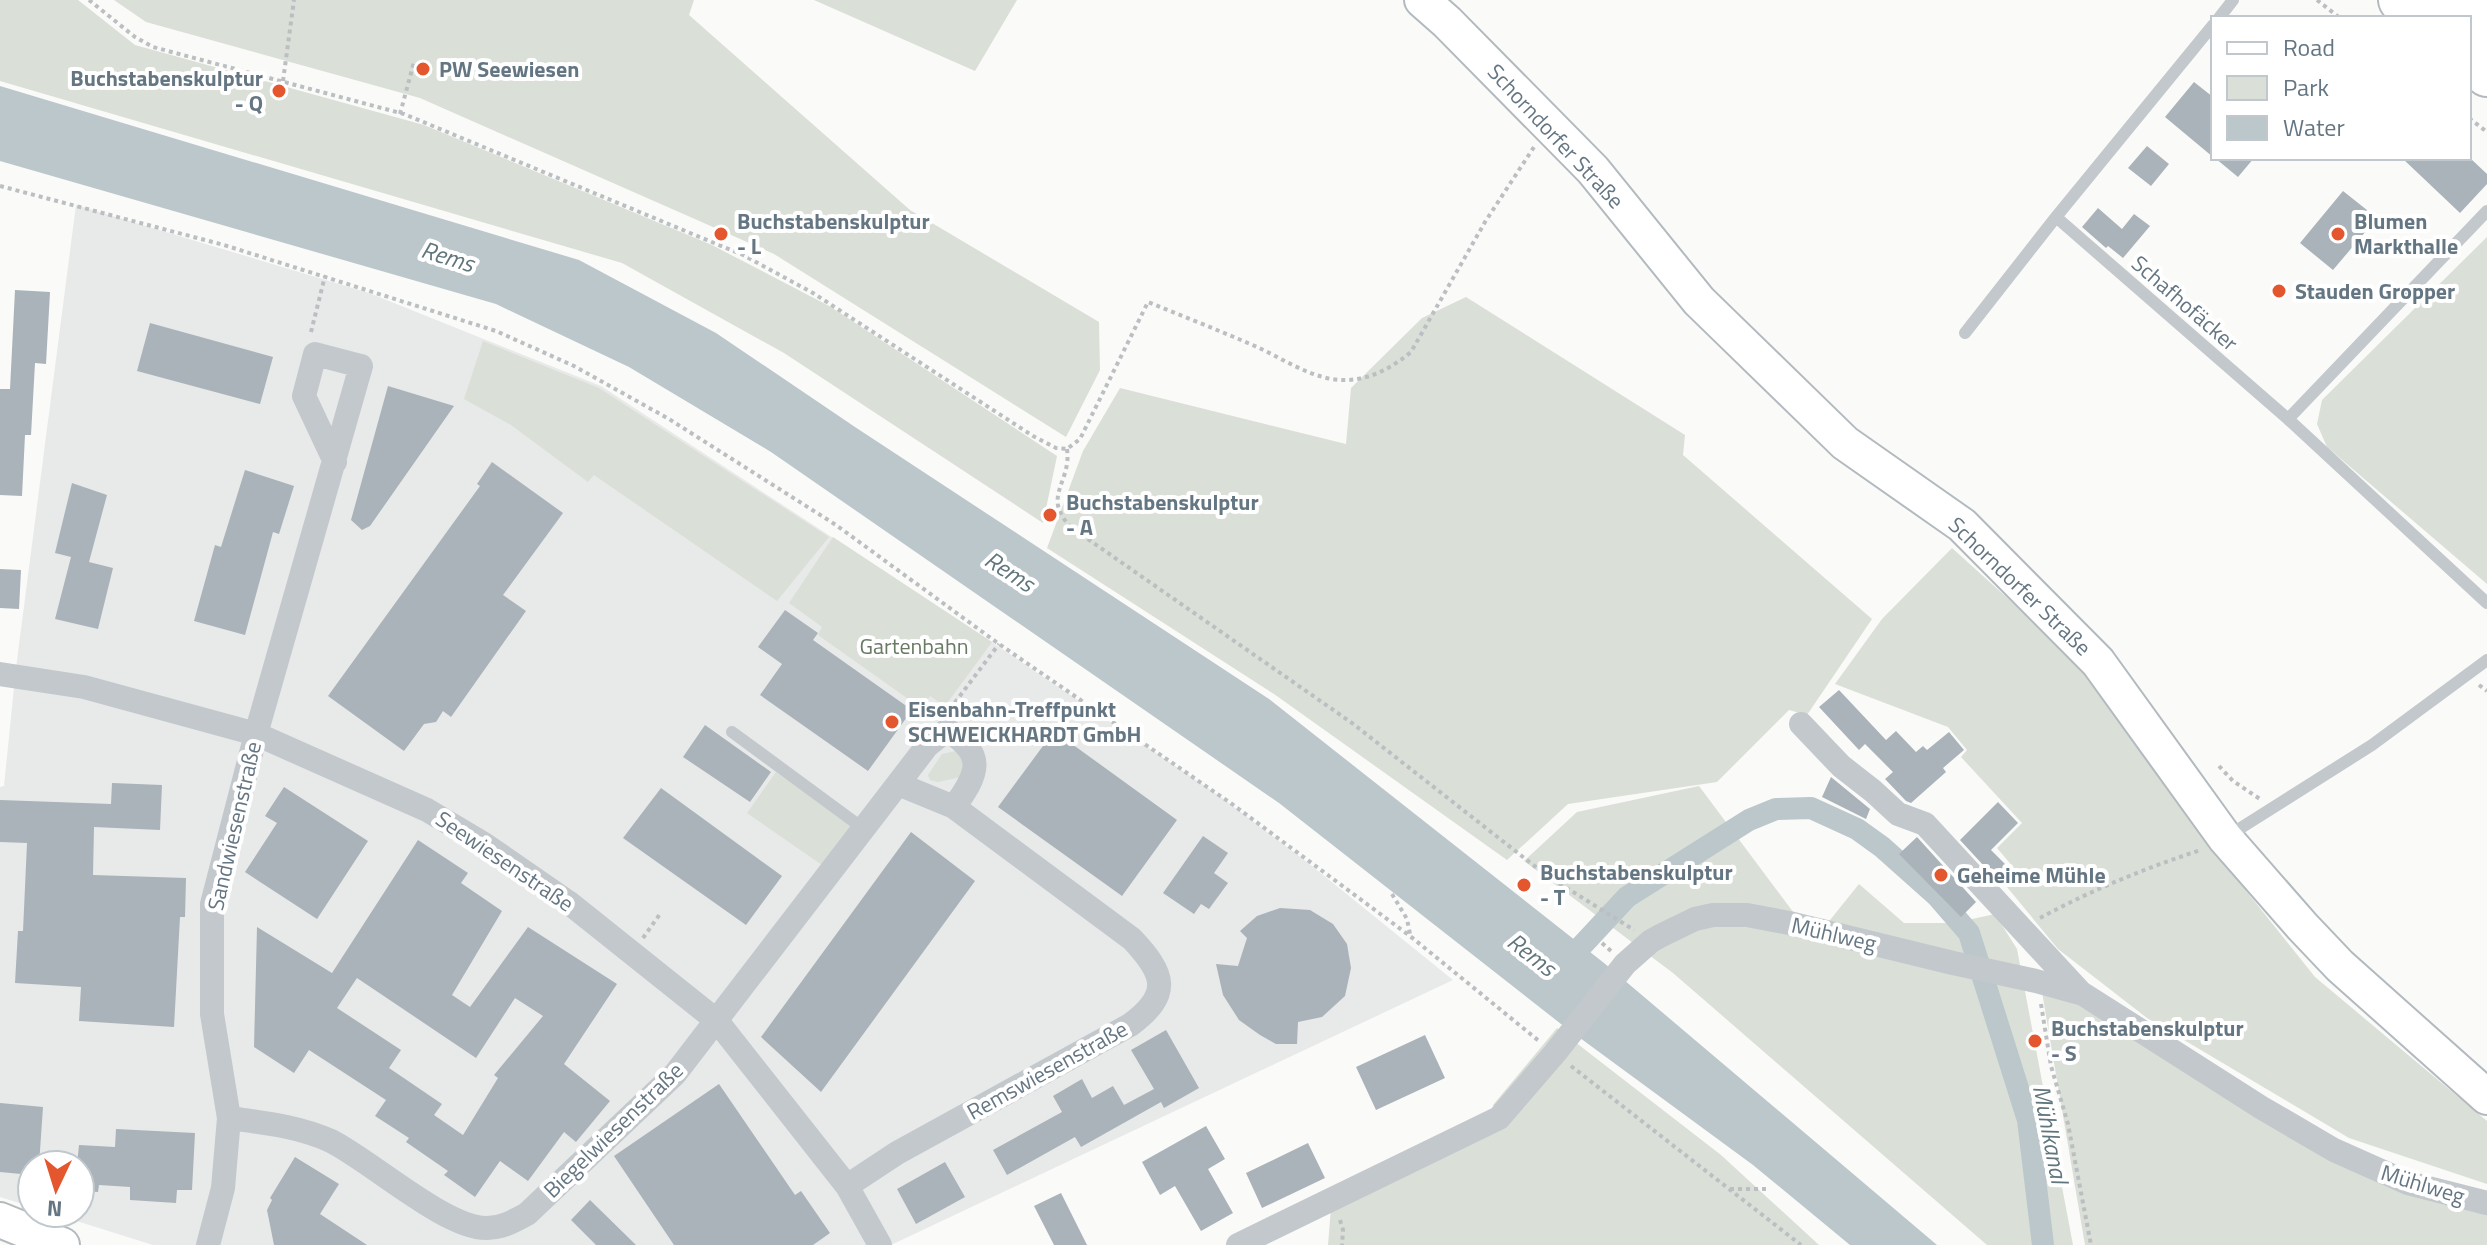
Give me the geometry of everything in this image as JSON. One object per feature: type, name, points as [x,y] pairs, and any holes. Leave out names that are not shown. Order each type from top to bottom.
[{"type":"highway","points":[[2401,0],[2420,16]]},
{"type":"highway","points":[[2457,0],[2487,26]]},
{"type":"highway","points":[[2471,60],[2487,74]]},
{"type":"main road","name":"Schorndorfer Straße","points":[[1422,0],[1593,170],[1699,301],[1721,323],[1845,443],[1962,525],[2098,662],[2225,838],[2302,926],[2340,966],[2487,1097]]},
{"type":"main road","points":[[0,1220],[62,1245]]},
{"type":"street","points":[[315,354],[304,396],[335,462]]},
{"type":"street","name":"Sandwiesenstraße","points":[[208,1245],[223,1188],[229,1118],[212,1014],[212,904],[256,734],[361,366],[315,354]]},
{"type":"street","name":"Seewiesenstraße","points":[[0,674],[84,687],[256,734],[427,810],[484,844],[568,902],[717,1021],[847,1186],[880,1245]]},
{"type":"street","points":[[1801,724],[1841,766],[1898,814],[1925,824],[2083,994]]},
{"type":"street","points":[[898,784],[954,807],[971,783],[975,765],[963,740],[947,730]]},
{"type":"street","name":"Biegelwiesenstraße","points":[[229,1118],[304,1130],[334,1143],[459,1223],[485,1229],[507,1225],[527,1214],[675,1074],[927,746],[947,730]]},
{"type":"street","name":"Remswiesenstraße","points":[[847,1186],[897,1153],[1130,1025],[1146,1013],[1159,996],[1158,977],[1151,959],[1132,939],[954,807]]},
{"type":"street","name":"Mühlweg","points":[[1238,1245],[1499,1118],[1562,1045],[1625,964],[1651,941],[1687,922],[1713,915],[1747,915],[1789,923],[2083,994],[2334,1150],[2408,1183],[2487,1203]]},
{"type":"lane","points":[[2221,16],[2233,0]]},
{"type":"lane","points":[[1965,333],[2211,27]]},
{"type":"lane","points":[[2288,419],[2487,211]]},
{"type":"lane","name":"Schafhofäcker","points":[[2056,217],[2288,419],[2487,603]]},
{"type":"lane","points":[[2225,838],[2372,745],[2487,660]]},
{"type":"lane","points":[[732,732],[864,829]]},
{"type":"path","points":[[89,0],[135,37],[153,47],[400,114],[455,134],[772,269],[1033,436],[1056,448],[1067,449],[1080,439],[1091,420],[1148,302],[1333,379],[1374,376],[1393,367],[1411,352],[1485,222],[1548,124]]},
{"type":"path","points":[[283,81],[294,0]]},
{"type":"path","points":[[2317,0],[2337,16]]},
{"type":"path","points":[[400,114],[414,62]]},
{"type":"path","points":[[2471,120],[2487,132]]},
{"type":"path","points":[[0,186],[224,245],[496,331],[588,374],[669,419],[836,525],[999,644],[1232,804],[1562,1045],[1730,1189],[1801,1245]]},
{"type":"path","points":[[315,354],[310,338],[325,276]]},
{"type":"path","points":[[1067,449],[1069,460],[1057,508],[1072,528],[1352,723],[1546,875],[1641,935]]},
{"type":"path","points":[[947,730],[950,707],[999,644]]},
{"type":"path","points":[[2219,766],[2233,781],[2271,808]]},
{"type":"path","points":[[2023,931],[2037,919],[2079,897],[2165,861],[2210,847],[2225,838]]},
{"type":"path","points":[[1392,894],[1407,919],[1410,936]]},
{"type":"path","points":[[633,954],[660,914]]},
{"type":"path","points":[[2036,981],[2051,1066],[2068,1124],[2091,1245]]},
{"type":"path","points":[[1730,1189],[1767,1189]]},
{"type":"shaded area","points":[[76,205],[369,293],[601,386],[992,642],[1218,795],[1307,862],[1453,980],[891,1245],[153,1245],[96,1227],[96,1149],[16,1149],[16,1202],[0,1197],[0,787],[4,786],[16,668]]},
{"type":"green space","points":[[0,0],[78,0],[135,45],[424,125],[712,245],[831,307],[1057,456],[1043,523],[784,353],[622,263],[0,81]]},
{"type":"green space","points":[[114,0],[694,0],[689,15],[910,210],[1099,322],[1100,370],[1066,437],[774,254],[420,98],[146,22]]},
{"type":"green space","points":[[814,0],[1017,0],[975,71]]},
{"type":"green space","points":[[2487,237],[2487,584],[2327,447],[2317,424],[2322,400]]},
{"type":"green space","points":[[1466,297],[1685,435],[1683,455],[1872,619],[1807,715],[1789,710],[1717,782],[1568,804],[1507,860],[1274,694],[1047,548],[1083,451],[1120,388],[1346,444],[1351,388],[1422,318]]},
{"type":"green space","points":[[483,341],[599,388],[829,537],[777,601],[594,475],[588,482],[511,425],[464,399]]},
{"type":"green space","name":"Gartenbahn","points":[[833,537],[992,642],[945,706],[930,696],[921,708],[818,635],[822,627],[789,603]]},
{"type":"green space","points":[[1952,548],[2075,659],[2227,867],[2315,977],[2487,1121],[2487,1184],[2349,1138],[2147,1018],[2058,949],[2002,881],[2014,868],[1997,848],[2022,823],[1961,757],[1967,750],[1948,727],[1835,684],[1882,619]]},
{"type":"green space","points":[[956,751],[964,756],[961,777],[938,782],[930,780],[928,775],[942,754]]},
{"type":"green space","points":[[776,772],[855,828],[825,867],[747,813]]},
{"type":"green space","points":[[1699,786],[1814,940],[1859,884],[1904,923],[1954,923],[1995,914],[2017,949],[2073,1245],[1987,1245],[1673,973],[1524,861],[1577,812]]},
{"type":"green space","points":[[2042,992],[2068,997],[2257,1115],[2487,1209],[2487,1245],[2085,1245]]},
{"type":"green space","points":[[1557,1028],[1721,1155],[1819,1245],[1328,1245],[1332,1196],[1495,1112],[1493,1105]]},
{"type":"water","name":"Rems","points":[[0,86],[579,260],[716,333],[1269,699],[1604,963],[1937,1245],[1850,1245],[1753,1165],[1561,1024],[1279,803],[771,452],[629,367],[496,304],[0,161]]},
{"type":"building","points":[[2194,82],[2211,95],[2211,155],[2165,117]]},
{"type":"building","points":[[2147,146],[2169,164],[2151,186],[2128,168]]},
{"type":"building","points":[[2471,159],[2487,174],[2487,184],[2460,213],[2404,160]]},
{"type":"building","points":[[2217,160],[2252,160],[2238,177]]},
{"type":"building","points":[[2343,191],[2377,218],[2333,270],[2300,243]]},
{"type":"building","points":[[2098,208],[2122,229],[2134,214],[2150,226],[2123,258],[2082,227]]},
{"type":"building","points":[[15,290],[50,292],[46,364],[35,363],[31,435],[25,435],[22,496],[0,495],[0,389],[10,389]]},
{"type":"building","points":[[150,323],[273,357],[260,404],[137,371]]},
{"type":"building","points":[[388,386],[454,406],[370,526],[362,530],[351,520]]},
{"type":"building","points":[[492,462],[563,513],[503,595],[526,611],[451,717],[443,711],[436,722],[424,724],[404,751],[328,696],[480,486],[477,484]]},
{"type":"building","points":[[245,470],[294,486],[279,534],[273,532],[245,635],[194,621],[215,545],[221,547]]},
{"type":"building","points":[[72,483],[107,495],[89,562],[113,568],[98,629],[55,619],[71,557],[55,553]]},
{"type":"building","points":[[0,569],[21,570],[19,609],[0,608]]},
{"type":"building","points":[[785,610],[818,633],[813,640],[912,710],[868,771],[760,695],[782,664],[758,647]]},
{"type":"building","points":[[1839,690],[1886,740],[1896,731],[1916,752],[1923,746],[1927,750],[1949,732],[1964,750],[1943,768],[1946,772],[1911,803],[1906,801],[1885,779],[1893,772],[1865,744],[1859,750],[1819,707]]},
{"type":"building","points":[[705,725],[771,772],[750,802],[683,757]]},
{"type":"building","points":[[1054,731],[1177,820],[1122,896],[998,807]]},
{"type":"building","points":[[1831,777],[1870,809],[1866,819],[1822,797]]},
{"type":"building","points":[[112,783],[162,785],[160,830],[94,827],[93,875],[186,878],[185,917],[180,917],[174,1027],[79,1021],[81,987],[15,983],[18,931],[23,931],[27,843],[0,842],[0,800],[111,804]]},
{"type":"building","points":[[284,787],[368,841],[317,919],[245,872],[277,823],[265,816]]},
{"type":"building","points":[[661,788],[782,876],[746,925],[623,838]]},
{"type":"building","points":[[1998,802],[2018,823],[1991,850],[2008,867],[1996,879],[1960,840]]},
{"type":"building","points":[[911,832],[975,881],[821,1092],[761,1037]]},
{"type":"building","points":[[1203,836],[1228,853],[1214,873],[1228,883],[1209,909],[1201,904],[1194,914],[1163,893]]},
{"type":"building","name":"Geheime Mühle","points":[[1917,837],[1976,902],[1961,917],[1899,854]]},
{"type":"building","points":[[418,840],[468,873],[461,883],[502,911],[452,995],[470,1007],[528,927],[617,984],[564,1064],[610,1101],[576,1142],[564,1132],[528,1181],[500,1161],[475,1197],[444,1175],[448,1171],[406,1142],[409,1138],[375,1116],[386,1100],[309,1050],[294,1073],[254,1047],[257,927],[332,973]],"holes":[[[357,978],[476,1058],[515,998],[543,1016],[494,1075],[498,1078],[463,1135],[434,1115],[442,1104],[389,1068],[401,1050],[337,1008]]]},
{"type":"building","points":[[1280,908],[1310,910],[1333,924],[1347,944],[1351,968],[1345,996],[1322,1017],[1298,1022],[1297,1044],[1276,1044],[1239,1020],[1223,995],[1216,964],[1238,966],[1247,938],[1240,931],[1257,916]]},
{"type":"building","points":[[1166,1030],[1199,1088],[1164,1108],[1161,1102],[1081,1147],[1075,1137],[1007,1175],[993,1150],[1062,1112],[1053,1096],[1082,1079],[1092,1098],[1113,1086],[1124,1105],[1154,1089],[1131,1050]]},
{"type":"building","points":[[1425,1035],[1445,1078],[1376,1110],[1356,1067]]},
{"type":"building","points":[[719,1084],[795,1195],[801,1191],[830,1233],[813,1245],[674,1245],[614,1156]]},
{"type":"building","points":[[0,1103],[43,1107],[40,1149],[16,1149],[16,1174],[0,1172]]},
{"type":"building","points":[[1206,1126],[1225,1159],[1208,1169],[1233,1213],[1201,1231],[1175,1186],[1160,1195],[1142,1162]]},
{"type":"building","points":[[116,1129],[195,1133],[192,1190],[177,1190],[176,1203],[130,1200],[130,1187],[99,1185],[96,1192],[96,1149],[79,1149],[79,1145],[115,1147]]},
{"type":"building","points":[[1308,1143],[1325,1178],[1262,1208],[1246,1173]]},
{"type":"building","points":[[295,1157],[339,1184],[320,1214],[367,1245],[274,1245],[267,1210],[272,1200],[270,1198]]},
{"type":"building","points":[[945,1162],[965,1197],[916,1224],[897,1189]]},
{"type":"building","points":[[1061,1193],[1087,1245],[1054,1245],[1034,1206]]},
{"type":"building","points":[[590,1200],[636,1245],[596,1245],[571,1220]]},
{"type":"waterway","name":"Mühlkanal","points":[[1561,968],[1627,897],[1749,820],[1776,809],[1811,808],[1857,829],[1937,896],[1969,933],[2028,1120],[2043,1245]]},
{"type":"place","name":"PW Seewiesen","points":[[423,69]]},
{"type":"place","name":"Buchstabenskulptur - Q","points":[[279,91]]},
{"type":"place","name":"Buchstabenskulptur - L","points":[[721,234]]},
{"type":"place","name":"Blumen Markthalle","points":[[2338,234]]},
{"type":"place","name":"Stauden Gropper","points":[[2279,291]]},
{"type":"place","name":"Buchstabenskulptur - A","points":[[1050,515]]},
{"type":"place","name":"Eisenbahn-Treffpunkt SCHWEICKHARDT GmbH","points":[[892,722]]},
{"type":"place","name":"Geheime Mühle","points":[[1941,875]]},
{"type":"place","name":"Buchstabenskulptur - T","points":[[1524,885]]},
{"type":"place","name":"Buchstabenskulptur - S","points":[[2035,1041]]}]
